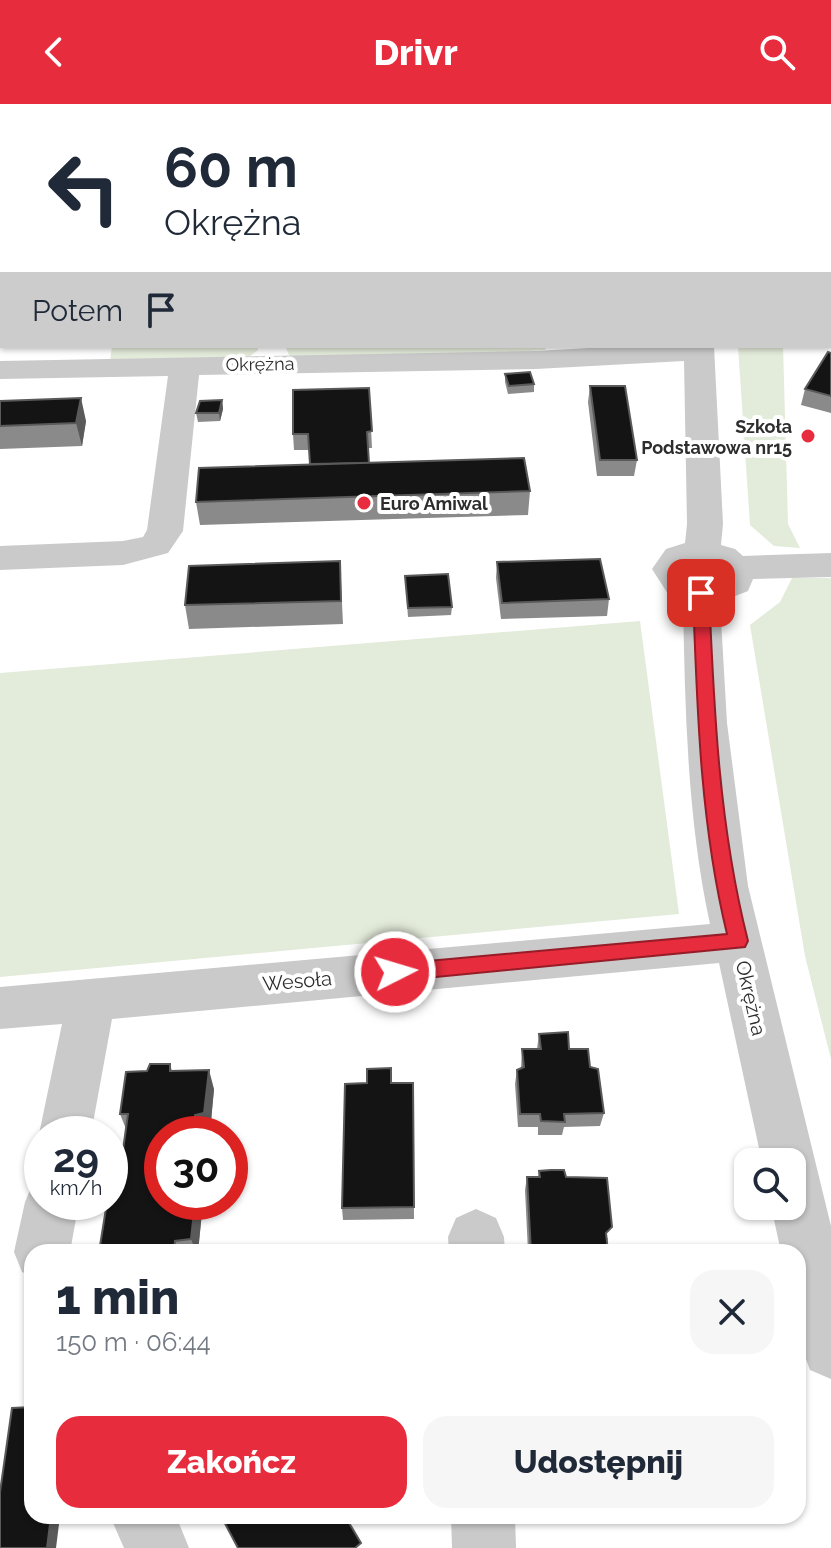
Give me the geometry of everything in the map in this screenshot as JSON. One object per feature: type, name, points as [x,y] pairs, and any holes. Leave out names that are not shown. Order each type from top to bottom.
[{"type":"street","name":"Okrężna","points":[[0,370],[185,365],[279,355],[699,348],[705,524],[712,571],[706,723],[725,886],[786,1148]]},
{"type":"street","points":[[0,558],[123,553],[155,545],[165,531],[185,365]]},
{"type":"street","points":[[712,571],[831,565]]},
{"type":"street","name":"Wesoła","points":[[0,1008],[738,941]]},
{"type":"street","points":[[68,1116],[91,1000]]},
{"type":"street","points":[[44,1244],[48,1220]]},
{"type":"street","points":[[802,1220],[831,1349]]},
{"type":"street","points":[[146,1524],[157,1548]]},
{"type":"street","points":[[483,1524],[484,1548]]},
{"type":"green space","points":[[112,348],[258,348],[248,358],[110,361]]},
{"type":"green space","points":[[286,348],[546,348],[513,352],[290,357]]},
{"type":"green space","points":[[738,348],[783,348],[788,524],[800,548],[774,546],[750,525]]},
{"type":"green space","points":[[792,578],[831,578],[831,1059],[805,956],[750,625],[780,602]]},
{"type":"green space","points":[[640,621],[679,914],[0,977],[0,673]]},
{"type":"building","points":[[828,352],[831,353],[831,396],[805,389]]},
{"type":"building","points":[[530,372],[534,384],[509,386],[505,374]]},
{"type":"building","points":[[590,386],[625,386],[637,460],[600,460]]},
{"type":"building","points":[[369,388],[372,431],[367,432],[369,463],[310,464],[308,434],[293,434],[293,390]]},
{"type":"building","points":[[81,398],[76,423],[0,426],[0,401]]},
{"type":"building","points":[[222,400],[219,413],[196,413],[200,401]]},
{"type":"building","points":[[524,458],[530,491],[196,502],[199,468]]},
{"type":"building","points":[[600,559],[609,599],[502,603],[497,562]]},
{"type":"building","points":[[340,561],[341,601],[185,605],[189,566]]},
{"type":"building","points":[[448,574],[452,607],[408,608],[405,576]]},
{"type":"building","points":[[568,1032],[569,1049],[588,1049],[590,1067],[598,1069],[604,1113],[564,1114],[565,1122],[541,1121],[540,1114],[520,1114],[517,1070],[524,1067],[522,1049],[541,1049],[539,1034]]},
{"type":"building","points":[[150,1064],[170,1064],[170,1071],[209,1070],[204,1113],[195,1116],[144,1116],[144,1220],[193,1220],[191,1239],[175,1241],[175,1244],[100,1244],[104,1220],[128,1220],[128,1114],[120,1114],[126,1072],[147,1071]]},
{"type":"building","points":[[391,1068],[391,1083],[413,1083],[414,1207],[342,1208],[345,1084],[367,1083],[367,1069]]},
{"type":"building","points":[[564,1170],[566,1177],[607,1178],[612,1227],[606,1233],[607,1244],[531,1244],[527,1177],[540,1177],[539,1171]]},
{"type":"building","points":[[24,1407],[24,1524],[50,1524],[47,1548],[0,1548],[0,1492],[12,1408]]},
{"type":"building","points":[[225,1524],[350,1524],[361,1543],[355,1548],[238,1548]]},
{"type":"place","name":"Szkoła Podstawowa nr15","points":[[808,436]]},
{"type":"place","name":"Euro Amiwal","points":[[364,503]]},
{"type":"route","points":[[395,972],[738,941],[725,886],[706,723],[701,593]]}]
